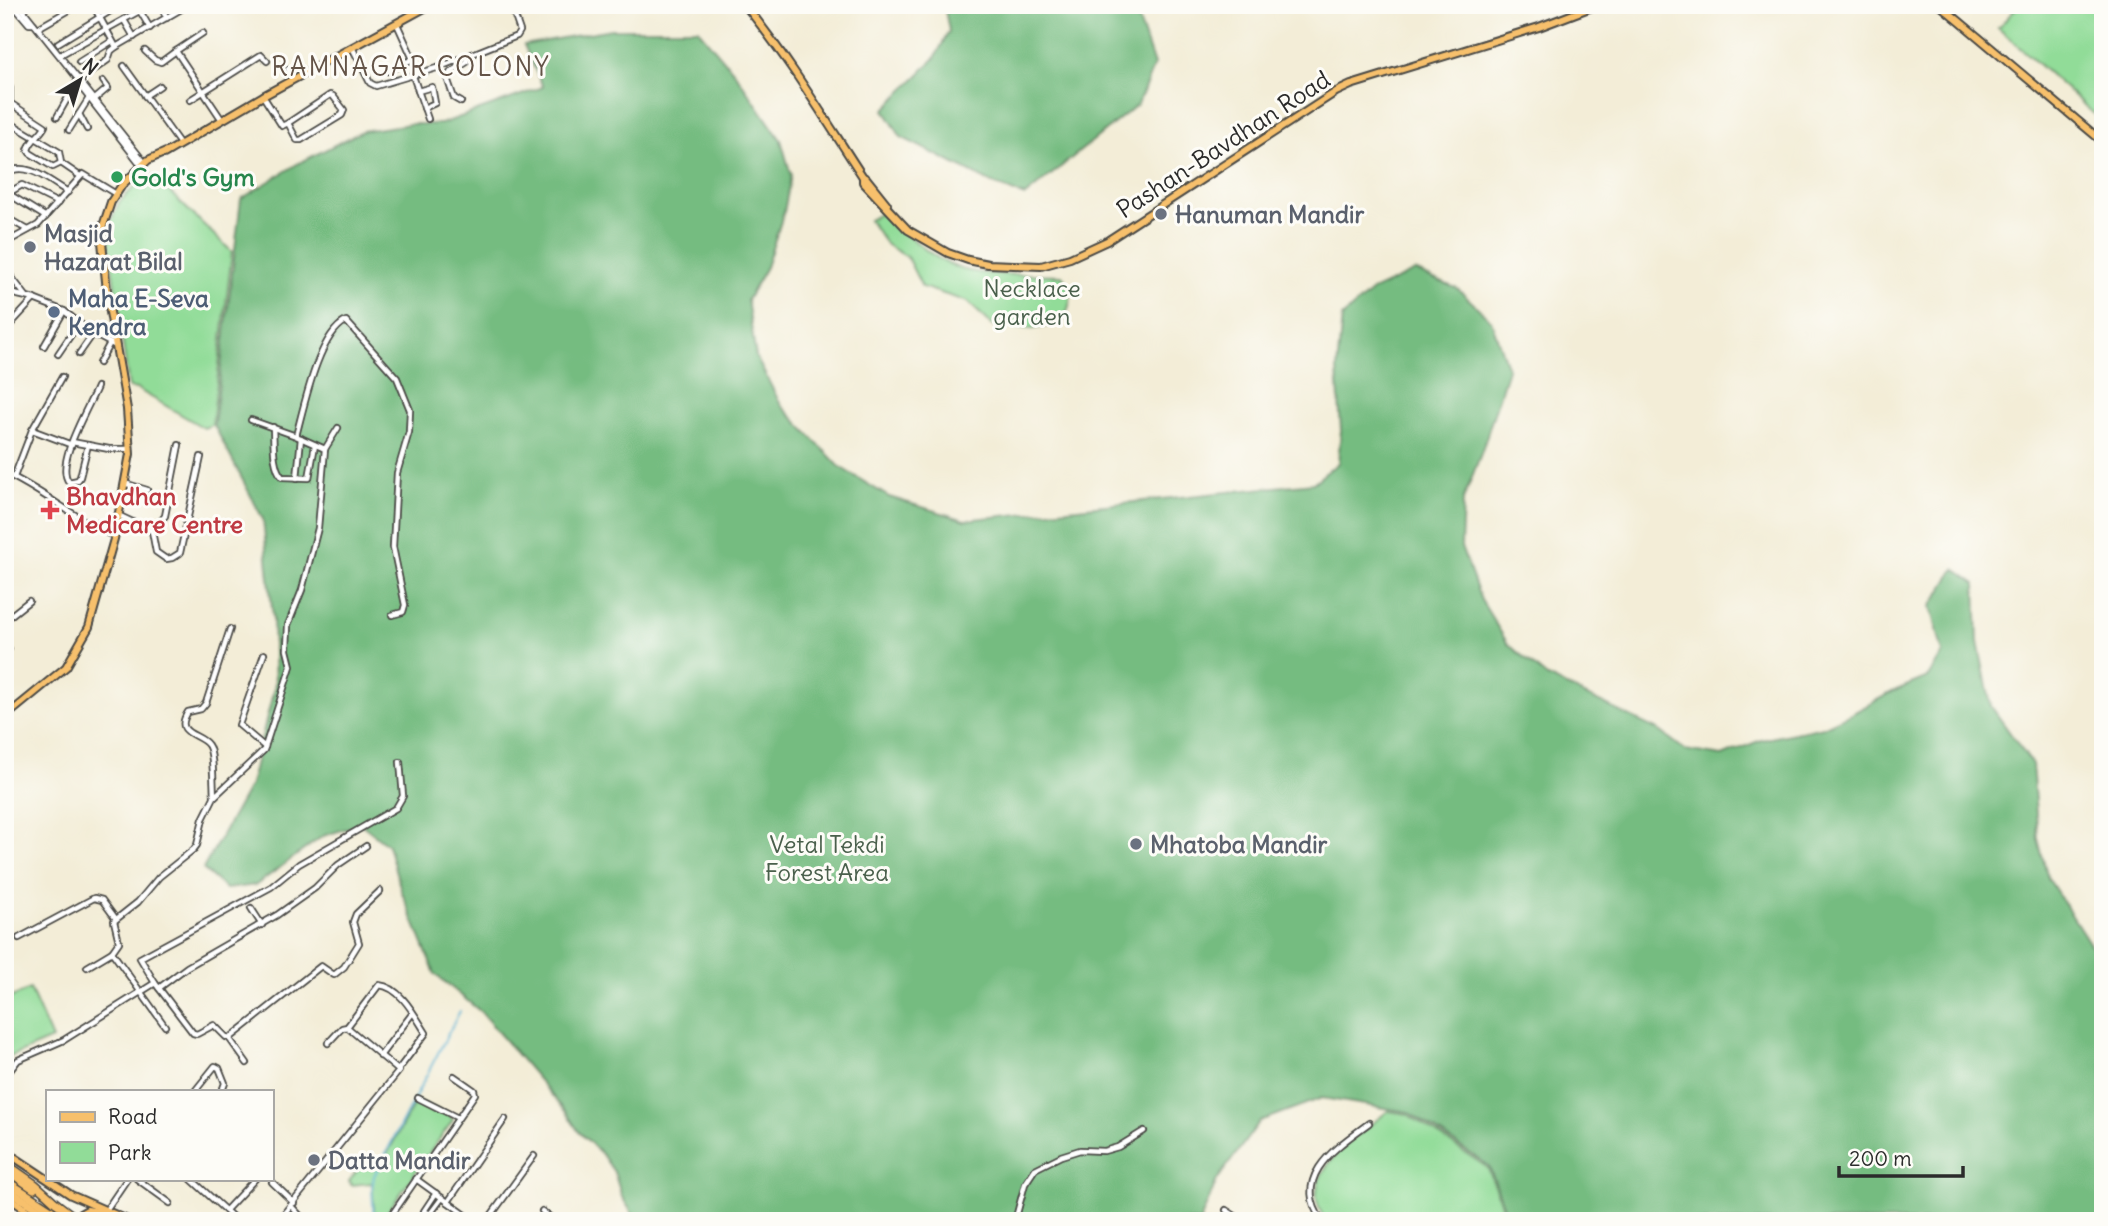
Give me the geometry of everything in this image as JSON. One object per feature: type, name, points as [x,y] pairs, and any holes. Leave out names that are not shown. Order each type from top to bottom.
[{"type":"highway","points":[[5,1163],[35,1184],[49,1213]]},
{"type":"highway","points":[[5,1169],[56,1221]]},
{"type":"highway","points":[[5,1180],[49,1213],[78,1221]]},
{"type":"highway","points":[[5,1188],[68,1221]]},
{"type":"main road","points":[[6,711],[22,702],[66,667],[77,651],[89,627],[114,536],[130,449],[127,409],[113,345],[101,232],[106,213],[116,194],[145,164],[430,5]]},
{"type":"main road","name":"Pashan-Bavdhan Road","points":[[745,5],[774,42],[863,177],[912,231],[948,253],[988,264],[1041,265],[1070,258],[1107,241],[1336,92],[1563,19],[1597,5]]},
{"type":"main road","points":[[1940,5],[2103,142]]},
{"type":"main road","points":[[5,1151],[46,1178]]},
{"type":"main road","points":[[48,1180],[71,1195],[128,1221]]},
{"type":"main road","points":[[5,1195],[49,1213]]},
{"type":"main road","points":[[68,1221],[87,1210],[104,1212],[128,1221]]},
{"type":"main road","points":[[78,1221],[83,1216],[93,1215],[112,1221]]},
{"type":"street","points":[[37,26],[78,5]]},
{"type":"street","points":[[93,5],[116,47]]},
{"type":"street","points":[[60,55],[150,5]]},
{"type":"street","points":[[160,5],[167,18]]},
{"type":"street","points":[[352,47],[372,86],[413,76],[519,34],[511,5]]},
{"type":"street","points":[[17,6],[81,79],[80,86],[145,164]]},
{"type":"street","points":[[58,43],[118,6]]},
{"type":"street","points":[[57,117],[81,79],[108,60],[111,51],[185,6]]},
{"type":"street","points":[[140,10],[150,28]]},
{"type":"street","points":[[124,20],[134,37]]},
{"type":"street","points":[[388,71],[413,59],[396,23]]},
{"type":"street","points":[[145,51],[161,62],[203,33]]},
{"type":"street","points":[[79,62],[112,41]]},
{"type":"street","points":[[176,51],[222,120]]},
{"type":"street","points":[[190,100],[261,55],[267,61]]},
{"type":"street","points":[[461,102],[454,98],[448,75],[467,62],[467,56]]},
{"type":"street","points":[[124,66],[180,144]]},
{"type":"street","points":[[288,69],[293,80]]},
{"type":"street","points":[[413,76],[428,119]]},
{"type":"street","points":[[69,130],[79,113],[108,88],[103,81]]},
{"type":"street","points":[[5,86],[10,88],[5,132]]},
{"type":"street","points":[[145,96],[160,86]]},
{"type":"street","points":[[418,91],[432,87],[435,103],[424,108]]},
{"type":"street","points":[[263,96],[282,126],[288,122],[331,95],[344,110],[342,115],[299,141],[288,122]]},
{"type":"street","points":[[10,103],[44,125],[40,136],[30,143],[30,153],[53,167],[61,163]]},
{"type":"street","points":[[79,113],[88,129]]},
{"type":"street","points":[[7,121],[60,152],[61,163]]},
{"type":"street","points":[[61,163],[80,176]]},
{"type":"street","points":[[5,174],[14,168],[26,168],[68,192]]},
{"type":"street","points":[[5,243],[29,231],[84,174],[116,194]]},
{"type":"street","points":[[46,216],[8,196],[22,185],[58,203]]},
{"type":"street","points":[[5,217],[29,231]]},
{"type":"street","points":[[5,269],[26,297]]},
{"type":"street","points":[[5,292],[34,299],[64,312],[113,345],[99,363]]},
{"type":"street","points":[[9,326],[34,299]]},
{"type":"street","points":[[44,346],[64,312]]},
{"type":"street","points":[[297,478],[299,437],[313,371],[331,335],[346,321],[397,378],[410,410],[409,432],[397,473],[393,547],[405,604],[403,612],[392,615]]},
{"type":"street","points":[[58,354],[79,323]]},
{"type":"street","points":[[79,354],[93,334]]},
{"type":"street","points":[[13,477],[32,430],[62,377]]},
{"type":"street","points":[[88,445],[80,477],[73,482],[66,478],[65,471],[72,443],[97,387]]},
{"type":"street","points":[[251,420],[325,449]]},
{"type":"street","points":[[273,427],[274,453],[279,475],[282,477],[307,479],[311,475],[315,444]]},
{"type":"street","points":[[88,967],[112,952],[119,942],[113,923],[138,902],[159,877],[194,849],[199,841],[203,819],[214,797],[259,757],[265,747],[291,666],[287,650],[288,625],[302,590],[318,528],[325,449],[338,428]]},
{"type":"street","points":[[32,430],[72,443],[108,449],[130,449]]},
{"type":"street","points":[[179,445],[165,516],[152,531],[153,545],[161,557],[172,558],[180,553],[201,457]]},
{"type":"street","points":[[5,473],[94,527],[114,536]]},
{"type":"street","points":[[124,483],[147,490]]},
{"type":"street","points":[[118,515],[152,531]]},
{"type":"street","points":[[91,524],[109,529],[116,525]]},
{"type":"street","points":[[5,620],[29,600]]},
{"type":"street","points":[[214,797],[209,746],[205,741],[189,734],[185,726],[185,715],[201,709],[206,702],[230,629]]},
{"type":"street","points":[[5,643],[9,649],[5,654]]},
{"type":"street","points":[[264,654],[239,725],[265,747]]},
{"type":"street","points":[[247,1063],[229,1038],[214,1025],[193,1033],[155,983],[140,958],[271,887],[299,864],[396,808],[403,796],[400,762]]},
{"type":"street","points":[[159,988],[187,967],[262,925],[315,888],[338,865],[366,846]]},
{"type":"street","points":[[229,1038],[321,966],[334,975],[344,967],[359,943],[353,922],[356,914],[380,891]]},
{"type":"street","points":[[19,938],[94,898],[102,900],[116,919]]},
{"type":"street","points":[[251,908],[262,925]]},
{"type":"street","points":[[112,952],[165,1026]]},
{"type":"street","points":[[5,1077],[18,1060],[64,1040],[155,983]]},
{"type":"street","points":[[282,1219],[426,1033],[395,991],[379,985],[347,1027],[342,1028],[328,1043]]},
{"type":"street","points":[[380,1056],[412,1014]]},
{"type":"street","points":[[347,1027],[398,1071]]},
{"type":"street","points":[[196,1090],[215,1066],[219,1068],[225,1083],[222,1090]]},
{"type":"street","points":[[398,1221],[391,1216],[475,1092],[454,1076]]},
{"type":"street","points":[[418,1098],[458,1118]]},
{"type":"street","points":[[448,1202],[505,1119]]},
{"type":"street","points":[[1322,1221],[1311,1192],[1312,1179],[1317,1168],[1336,1147],[1369,1123]]},
{"type":"street","points":[[1015,1221],[1025,1184],[1035,1169],[1080,1150],[1104,1151],[1118,1147],[1144,1130]]},
{"type":"street","points":[[487,1221],[534,1156]]},
{"type":"street","points":[[416,1179],[441,1200],[474,1221]]},
{"type":"street","points":[[106,1210],[126,1180]]},
{"type":"street","points":[[138,1180],[170,1203]]},
{"type":"street","points":[[192,1180],[237,1221]]},
{"type":"street","points":[[226,1210],[254,1180]]},
{"type":"street","points":[[272,1182],[305,1221]]},
{"type":"street","points":[[435,1195],[424,1211],[430,1215],[441,1200]]},
{"type":"street","points":[[1226,1210],[1243,1221]]},
{"type":"street","points":[[542,1211],[555,1221]]},
{"type":"green space","points":[[944,5],[1138,5],[1138,17],[1154,65],[1138,104],[1025,196],[996,185],[901,137],[884,110],[935,58],[949,31]]},
{"type":"green space","points":[[2019,5],[2103,5],[2103,113],[2095,115],[1998,28]]},
{"type":"green space","name":"Vetal Tekdi Forest Area","points":[[611,29],[698,29],[735,73],[781,140],[791,175],[784,212],[766,267],[747,300],[756,357],[781,405],[840,467],[889,497],[965,520],[1313,483],[1338,463],[1341,430],[1337,369],[1342,317],[1372,291],[1415,271],[1458,289],[1491,320],[1508,369],[1463,500],[1461,547],[1481,600],[1508,644],[1547,677],[1660,731],[1685,750],[1722,756],[1761,740],[1823,727],[1928,677],[1943,653],[1931,607],[1955,569],[1976,584],[1978,642],[1991,706],[2032,764],[2038,839],[2048,878],[2097,955],[2103,955],[2103,1221],[1513,1221],[1505,1210],[1489,1166],[1408,1112],[1322,1098],[1260,1121],[1217,1180],[1200,1221],[637,1221],[622,1197],[614,1172],[601,1153],[579,1132],[566,1112],[481,1012],[435,974],[401,890],[388,845],[361,824],[323,836],[256,885],[226,889],[203,869],[250,785],[275,685],[273,618],[263,519],[214,425],[241,199],[297,164],[362,131],[410,124],[441,124],[543,87],[524,45]]},
{"type":"green space","points":[[148,174],[232,252],[212,425],[204,428],[137,389],[129,388],[107,230],[119,202]]},
{"type":"green space","name":"Necklace garden","points":[[883,212],[922,247],[957,267],[991,274],[1062,275],[1070,299],[1062,323],[1033,329],[992,325],[968,302],[922,287],[907,257],[887,245],[869,220]]},
{"type":"green space","points":[[30,989],[52,1039],[10,1057],[5,1047],[5,1000]]},
{"type":"green space","points":[[416,1100],[449,1115],[453,1120],[381,1221],[375,1221],[372,1183],[351,1185],[349,1181],[366,1159],[380,1167]]},
{"type":"green space","points":[[1388,1111],[1407,1114],[1488,1168],[1503,1211],[1511,1221],[1327,1221],[1318,1205],[1317,1189],[1322,1173],[1346,1145]]},
{"type":"waterway","points":[[374,1221],[374,1176],[460,1011]]},
{"type":"place","name":"Gold's Gym","points":[[117,177]]},
{"type":"place","name":"Hanuman Mandir","points":[[1161,214]]},
{"type":"place","name":"Masjid Hazarat Bilal","points":[[30,247]]},
{"type":"place","name":"Maha E-Seva Kendra","points":[[54,312]]},
{"type":"place","name":"Bhavdhan Medicare Centre","points":[[50,510]]},
{"type":"place","name":"Mhatoba Mandir","points":[[1136,844]]},
{"type":"place","name":"Datta Mandir","points":[[314,1160]]},
{"type":"district","name":"RAMNAGAR COLONY","points":[[411,66]]}]
